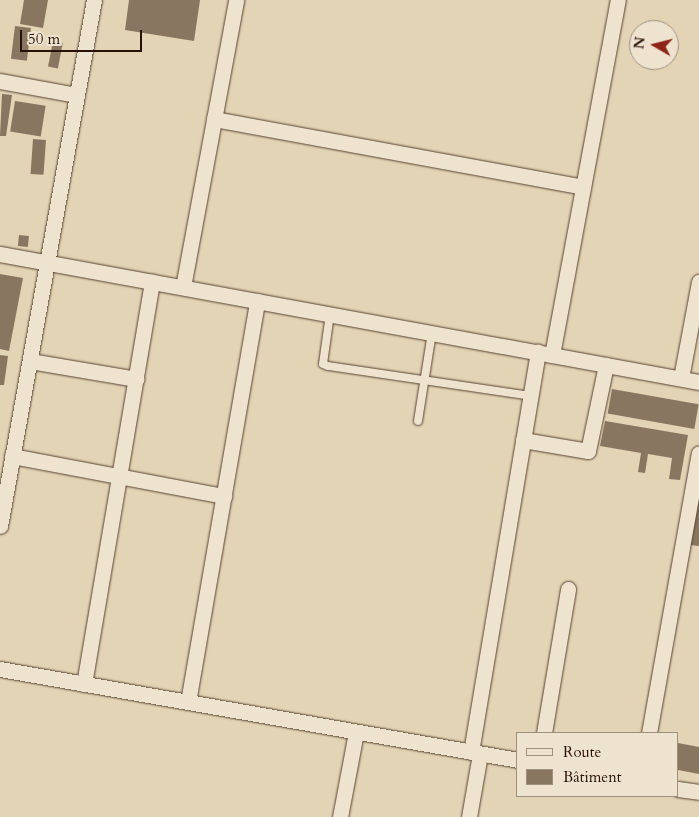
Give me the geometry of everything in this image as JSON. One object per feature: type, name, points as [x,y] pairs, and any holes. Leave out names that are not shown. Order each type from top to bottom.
[{"type":"street","points":[[0,526],[94,0]]},
{"type":"street","points":[[183,288],[236,0]]},
{"type":"street","points":[[469,817],[476,753],[530,396],[545,354],[583,187],[618,0]]},
{"type":"street","points":[[0,81],[77,95]]},
{"type":"street","points":[[214,119],[583,187]]},
{"type":"street","points":[[0,254],[699,382]]},
{"type":"street","points":[[84,684],[152,282]]},
{"type":"street","points":[[681,378],[699,282]]},
{"type":"street","points":[[188,702],[257,301]]},
{"type":"street","points":[[30,361],[136,379]]},
{"type":"street","points":[[523,440],[588,451],[606,365]]},
{"type":"street","points":[[649,732],[699,453]]},
{"type":"street","points":[[12,456],[224,496]]},
{"type":"street","points":[[544,732],[568,589]]},
{"type":"street","points":[[0,669],[516,760]]},
{"type":"street","points":[[340,817],[356,732]]},
{"type":"street","points":[[679,789],[699,792]]},
{"type":"lane","points":[[330,314],[323,364],[530,396]]},
{"type":"lane","points":[[418,421],[432,333]]},
{"type":"building","points":[[24,0],[48,0],[43,28],[20,24]]},
{"type":"building","points":[[129,0],[200,0],[194,41],[125,30]]},
{"type":"building","points":[[15,26],[31,28],[27,61],[11,59]]},
{"type":"building","points":[[53,41],[63,43],[58,68],[48,67]]},
{"type":"building","points":[[2,94],[12,95],[6,136],[0,136]]},
{"type":"building","points":[[15,101],[46,106],[41,136],[10,132]]},
{"type":"building","points":[[33,139],[46,140],[44,175],[31,174]]},
{"type":"building","points":[[19,235],[29,236],[28,247],[18,246]]},
{"type":"building","points":[[0,274],[23,278],[9,351],[0,349]]},
{"type":"building","points":[[0,355],[8,356],[4,385],[0,385]]},
{"type":"building","points":[[612,389],[699,404],[694,429],[608,414]]},
{"type":"building","points":[[605,421],[688,435],[680,480],[669,479],[672,458],[648,454],[645,473],[638,472],[641,453],[600,446]]},
{"type":"building","points":[[699,500],[699,546],[690,545]]},
{"type":"building","points":[[679,743],[699,747],[699,774],[679,770]]}]
